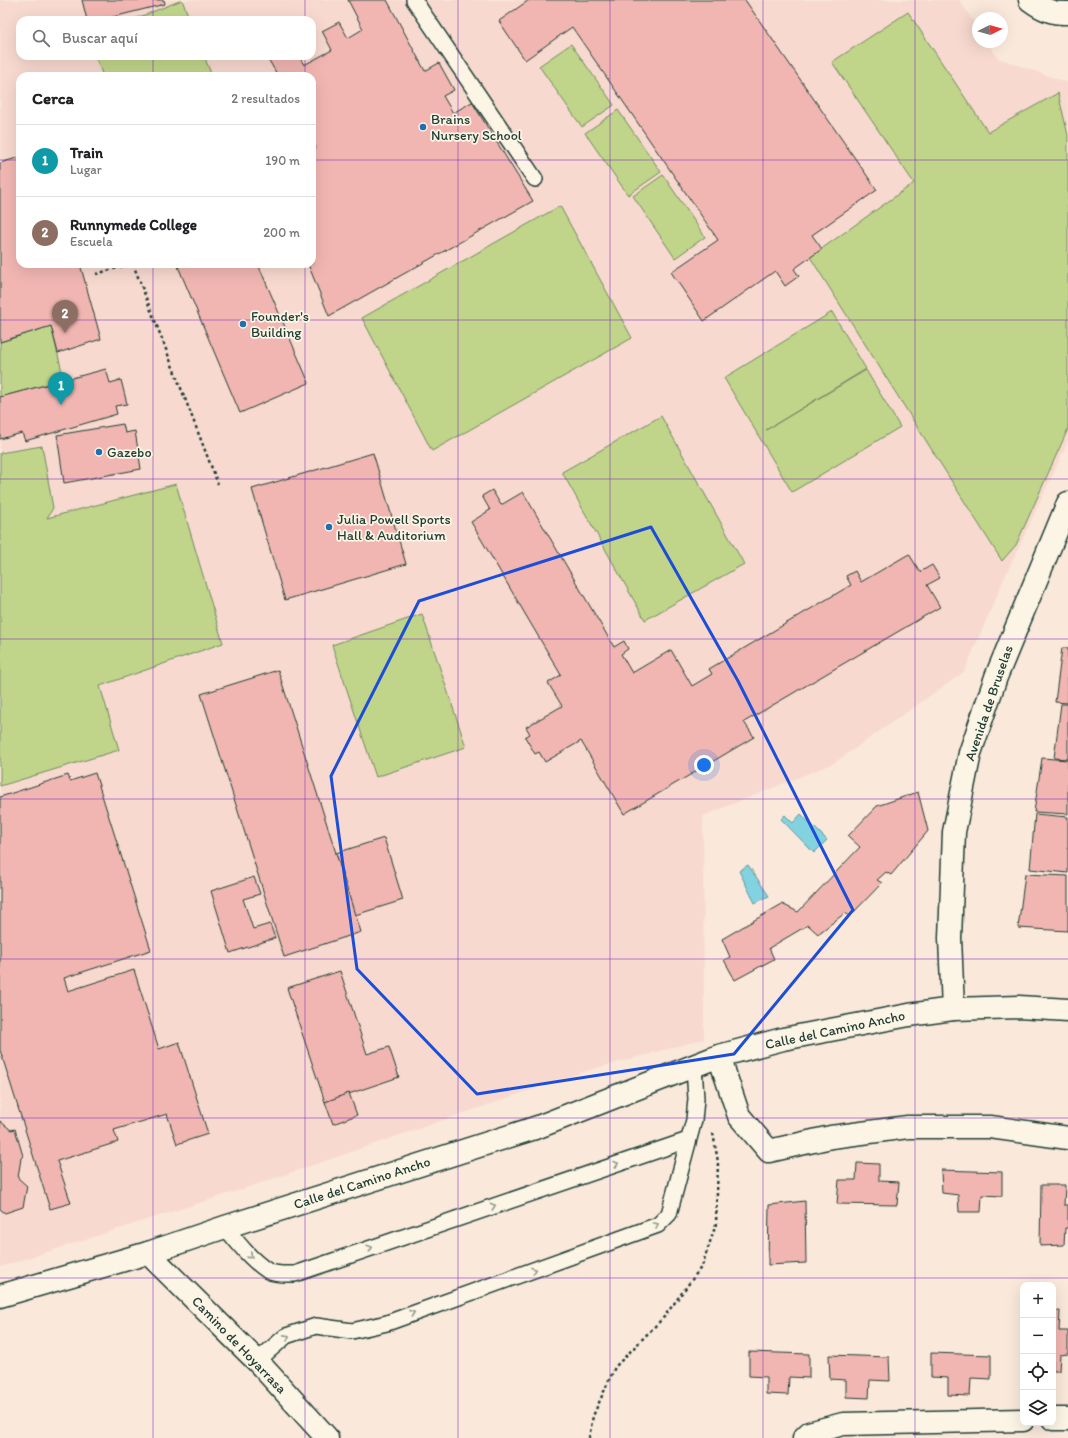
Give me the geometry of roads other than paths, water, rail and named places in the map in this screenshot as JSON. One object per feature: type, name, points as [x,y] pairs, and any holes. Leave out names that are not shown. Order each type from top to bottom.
[{"type":"street","points":[[1030,0],[1040,8],[1065,18]]},
{"type":"street","name":"Avenida de Bruselas","points":[[953,1009],[950,938],[954,832],[970,753],[996,677],[1068,503]]},
{"type":"street","name":"Calle del Camino Ancho","points":[[0,1296],[148,1254],[225,1227],[538,1127],[719,1056],[783,1039],[910,1015],[953,1009],[1019,1007],[1068,1010]]},
{"type":"street","points":[[719,1056],[739,1116],[769,1151],[831,1137],[908,1127],[990,1127],[1068,1138]]},
{"type":"street","name":"Camino de Hoyarrasa","points":[[148,1254],[257,1361],[327,1438]]},
{"type":"street","points":[[1056,1419],[1068,1419]]},
{"type":"street","points":[[804,1438],[809,1433],[843,1424],[1020,1420]]},
{"type":"lane","points":[[414,0],[535,179]]},
{"type":"lane","points":[[257,1361],[286,1336],[316,1326],[352,1331],[387,1323],[658,1225],[669,1214],[694,1120],[696,1099],[694,1066]]},
{"type":"lane","points":[[225,1227],[243,1249],[269,1271],[284,1275],[295,1274],[688,1140]]},
{"type":"water","points":[[801,814],[827,840],[814,853],[781,819],[785,815],[793,823]]},
{"type":"water","points":[[748,865],[769,896],[755,903],[739,871]]},
{"type":"place","name":"Brains Nursery School","points":[[423,127]]},
{"type":"place","name":"Founder's Building","points":[[243,324]]},
{"type":"place","name":"Runnymede College","points":[[65,333]]},
{"type":"place","name":"Train","points":[[61,405]]},
{"type":"place","name":"Gazebo","points":[[99,452]]},
{"type":"place","name":"Julia Powell Sports Hall & Auditorium","points":[[329,527]]}]
